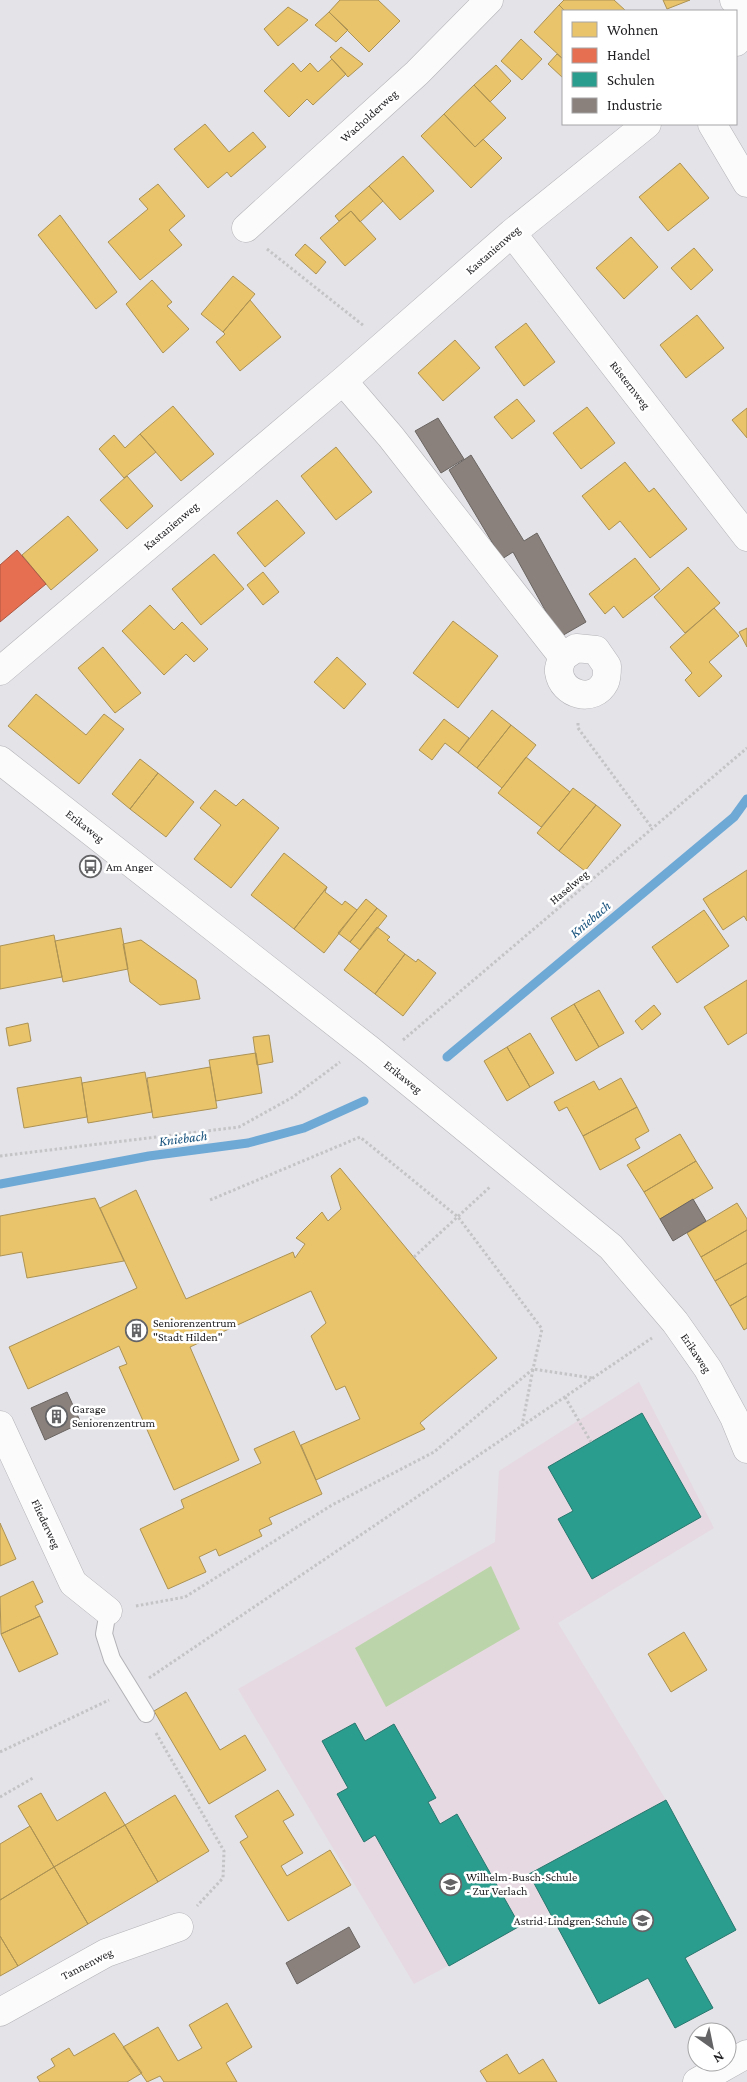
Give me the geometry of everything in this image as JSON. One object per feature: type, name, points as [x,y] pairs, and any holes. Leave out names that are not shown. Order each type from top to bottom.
[{"type":"street","name":"Wacholderweg","points":[[254,237],[489,0]]},
{"type":"street","points":[[734,0],[747,12]]},
{"type":"street","points":[[737,41],[747,31]]},
{"type":"street","name":"Kastanienweg","points":[[0,671],[343,381],[512,233],[646,125]]},
{"type":"street","points":[[713,125],[747,183]]},
{"type":"street","name":"Rüsternweg","points":[[512,233],[747,537]]},
{"type":"street","points":[[343,381],[391,437],[563,657]]},
{"type":"street","points":[[576,648],[596,650],[607,666],[605,682],[593,693],[577,695],[564,687],[559,671],[563,657],[576,648]]},
{"type":"street","name":"Erikaweg","points":[[3,767],[363,1044],[611,1247],[675,1322],[708,1369],[747,1449]]},
{"type":"street","name":"Fliederweg","points":[[0,1425],[73,1583],[108,1611]]},
{"type":"street","name":"Tannenweg","points":[[0,2012],[106,1953],[179,1927]]},
{"type":"street","points":[[697,2082],[747,2054]]},
{"type":"lane","points":[[108,1611],[104,1634],[112,1658],[146,1714]]},
{"type":"path","points":[[254,237],[371,331]]},
{"type":"path","points":[[577,695],[578,728],[652,828]]},
{"type":"path","name":"Haselweg","points":[[403,1040],[747,748]]},
{"type":"path","points":[[0,1156],[239,1127],[293,1097],[341,1062]]},
{"type":"path","points":[[210,1200],[360,1137],[458,1217],[542,1329],[522,1426]]},
{"type":"path","points":[[414,1257],[493,1184]]},
{"type":"path","points":[[0,1752],[132,1690],[654,1337]]},
{"type":"path","points":[[108,1611],[186,1597],[332,1505],[434,1452],[533,1369],[593,1378]]},
{"type":"path","points":[[565,1397],[591,1442]]},
{"type":"path","points":[[146,1714],[224,1851],[223,1878],[179,1927]]},
{"type":"path","points":[[0,1797],[33,1778]]},
{"type":"shaded area","points":[[639,1382],[714,1528],[558,1623],[666,1800],[736,1930],[686,1958],[713,2008],[675,2028],[648,1978],[599,2004],[549,1912],[414,1984],[238,1689],[495,1542],[499,1471]]},
{"type":"green space","points":[[491,1566],[520,1629],[386,1707],[355,1648]]},
{"type":"building: Wohnen","points":[[340,0],[378,0],[400,21],[369,52],[329,12]]},
{"type":"building: Wohnen","points":[[564,0],[614,0],[625,10],[564,10],[559,5]]},
{"type":"building: Wohnen","points":[[663,0],[690,0],[667,9]]},
{"type":"building: Wohnen","points":[[559,5],[564,10],[562,10],[562,58],[534,32]]},
{"type":"building: Wohnen","points":[[288,7],[308,20],[278,46],[264,29]]},
{"type":"building: Wohnen","points":[[329,12],[348,30],[336,42],[315,25]]},
{"type":"building: Wohnen","points":[[521,39],[542,59],[522,80],[501,61]]},
{"type":"building: Wohnen","points":[[341,47],[363,64],[348,77],[330,57]]},
{"type":"building: Wohnen","points":[[557,54],[562,58],[562,77],[548,64]]},
{"type":"building: Wohnen","points":[[332,59],[346,74],[313,105],[307,99],[289,117],[264,91],[293,63],[301,72],[310,63],[318,72]]},
{"type":"building: Wohnen","points":[[496,65],[511,81],[490,102],[474,85]]},
{"type":"building: Wohnen","points":[[474,85],[506,118],[475,147],[444,114]]},
{"type":"building: Wohnen","points":[[444,114],[475,147],[483,139],[502,158],[471,188],[421,136]]},
{"type":"building: Wohnen","points":[[205,124],[229,152],[253,132],[266,147],[231,177],[227,172],[208,188],[174,149]]},
{"type":"building: Wohnen","points":[[403,156],[434,191],[400,220],[369,186]]},
{"type":"building: Wohnen","points":[[680,163],[709,198],[668,231],[639,197]]},
{"type":"building: Wohnen","points":[[158,184],[185,216],[169,230],[182,245],[140,280],[108,242],[148,209],[139,199]]},
{"type":"building: Wohnen","points":[[369,186],[383,201],[360,222],[351,211],[339,221],[335,216]]},
{"type":"building: Wohnen","points":[[351,211],[376,239],[345,266],[320,238]]},
{"type":"building: Wohnen","points":[[60,215],[117,292],[96,309],[38,235]]},
{"type":"building: Wohnen","points":[[631,237],[658,267],[624,299],[596,268]]},
{"type":"building: Wohnen","points":[[305,244],[326,262],[316,274],[295,255]]},
{"type":"building: Wohnen","points":[[694,248],[713,270],[691,290],[671,268]]},
{"type":"building: Wohnen","points":[[233,276],[255,294],[223,332],[201,314]]},
{"type":"building: Wohnen","points":[[152,280],[172,302],[167,306],[189,329],[163,353],[126,304]]},
{"type":"building: Wohnen","points":[[250,300],[281,337],[240,371],[216,342],[225,334],[223,332]]},
{"type":"building: Wohnen","points":[[697,315],[724,348],[686,378],[660,345]]},
{"type":"building: Wohnen","points":[[526,323],[555,362],[524,386],[495,347]]},
{"type":"building: Wohnen","points":[[455,340],[480,368],[443,401],[418,373]]},
{"type":"building: Wohnen","points":[[517,399],[535,421],[512,439],[494,417]]},
{"type":"building: Wohnen","points":[[173,406],[214,454],[181,481],[140,434]]},
{"type":"building: Wohnen","points":[[587,407],[615,443],[581,469],[553,433]]},
{"type":"building: Wohnen","points":[[747,408],[747,438],[732,420]]},
{"type":"building: Wohnen","points":[[140,434],[156,452],[124,478],[99,449],[114,435],[125,448]]},
{"type":"building: Wohnen","points":[[336,447],[372,492],[336,520],[301,476]]},
{"type":"building: Wohnen","points":[[625,462],[649,492],[654,488],[687,529],[650,558],[620,521],[609,530],[582,496]]},
{"type":"building: Wohnen","points":[[127,476],[153,506],[127,529],[100,500]]},
{"type":"building: Wohnen","points":[[277,500],[305,533],[265,567],[237,533]]},
{"type":"building: Wohnen","points":[[68,516],[98,550],[51,590],[22,555]]},
{"type":"building: Wohnen","points":[[214,554],[244,589],[201,625],[172,589]]},
{"type":"building: Wohnen","points":[[635,558],[660,589],[623,618],[614,606],[605,614],[589,594]]},
{"type":"building: Wohnen","points":[[688,567],[720,603],[685,633],[654,597]]},
{"type":"building: Wohnen","points":[[263,572],[279,592],[263,605],[247,585]]},
{"type":"building: Wohnen","points":[[150,605],[174,630],[182,622],[208,649],[194,662],[186,654],[164,675],[122,631]]},
{"type":"building: Wohnen","points":[[714,608],[739,636],[709,662],[722,676],[699,697],[685,680],[692,673],[670,647]]},
{"type":"building: Wohnen","points":[[453,621],[498,656],[458,708],[413,673]]},
{"type":"building: Wohnen","points":[[747,628],[747,647],[739,632]]},
{"type":"building: Wohnen","points":[[103,647],[141,693],[115,713],[78,668]]},
{"type":"building: Wohnen","points":[[337,657],[366,684],[344,709],[314,682]]},
{"type":"building: Wohnen","points":[[36,694],[86,735],[104,714],[124,729],[79,784],[8,726]]},
{"type":"building: Wohnen","points":[[492,710],[511,725],[477,768],[458,753]]},
{"type":"building: Wohnen","points":[[444,719],[469,738],[458,753],[445,743],[432,760],[419,750]]},
{"type":"building: Wohnen","points":[[511,725],[536,745],[502,788],[477,768]]},
{"type":"building: Wohnen","points":[[526,757],[570,792],[541,827],[498,793]]},
{"type":"building: Wohnen","points":[[140,759],[158,773],[130,809],[112,794]]},
{"type":"building: Wohnen","points":[[158,773],[194,802],[166,837],[130,809]]},
{"type":"building: Wohnen","points":[[573,788],[596,805],[559,851],[537,833]]},
{"type":"building: Wohnen","points":[[215,790],[236,806],[243,799],[279,828],[231,888],[194,859],[221,825],[200,808]]},
{"type":"building: Wohnen","points":[[596,805],[621,825],[585,871],[559,851]]},
{"type":"building: Wohnen","points":[[284,853],[327,887],[294,929],[251,895]]},
{"type":"building: Wohnen","points":[[747,870],[747,921],[744,916],[723,930],[703,899]]},
{"type":"building: Wohnen","points":[[327,887],[325,892],[342,905],[345,901],[357,910],[324,953],[294,929]]},
{"type":"building: Wohnen","points":[[366,899],[377,908],[350,942],[338,933]]},
{"type":"building: Wohnen","points":[[377,908],[387,916],[360,950],[350,942]]},
{"type":"building: Wohnen","points":[[704,910],[729,946],[677,983],[652,947]]},
{"type":"building: Wohnen","points":[[377,927],[390,937],[387,940],[405,954],[375,994],[344,970]]},
{"type":"building: Wohnen","points":[[121,928],[128,969],[63,982],[55,941]]},
{"type":"building: Wohnen","points":[[54,935],[62,977],[0,989],[0,946]]},
{"type":"building: Wohnen","points":[[141,940],[196,980],[200,999],[160,1005],[130,982],[123,944]]},
{"type":"building: Wohnen","points":[[405,954],[416,962],[418,959],[436,973],[403,1016],[375,994]]},
{"type":"building: Wohnen","points":[[747,980],[747,1033],[728,1045],[704,1007]]},
{"type":"building: Wohnen","points":[[599,990],[624,1033],[599,1047],[574,1004]]},
{"type":"building: Wohnen","points":[[574,1004],[599,1047],[576,1061],[551,1018]]},
{"type":"building: Wohnen","points":[[654,1005],[661,1014],[642,1030],[635,1021]]},
{"type":"building: Wohnen","points":[[28,1023],[31,1041],[9,1046],[6,1028]]},
{"type":"building: Wohnen","points":[[530,1033],[554,1073],[530,1087],[507,1047]]},
{"type":"building: Wohnen","points":[[269,1035],[273,1062],[257,1065],[253,1037]]},
{"type":"building: Wohnen","points":[[507,1047],[530,1087],[507,1101],[484,1061]]},
{"type":"building: Wohnen","points":[[256,1053],[262,1093],[216,1101],[209,1060]]},
{"type":"building: Wohnen","points":[[210,1067],[217,1108],[153,1118],[147,1078]]},
{"type":"building: Wohnen","points":[[145,1072],[152,1112],[88,1123],[82,1083]]},
{"type":"building: Wohnen","points":[[81,1077],[87,1117],[24,1128],[17,1088]]},
{"type":"building: Wohnen","points":[[621,1078],[637,1107],[583,1136],[567,1107],[559,1111],[554,1102],[594,1081],[599,1090]]},
{"type":"building: Wohnen","points":[[637,1107],[649,1131],[635,1139],[640,1148],[600,1170],[583,1136]]},
{"type":"building: Wohnen","points":[[680,1134],[696,1161],[644,1192],[627,1165]]},
{"type":"building: Wohnen","points":[[696,1161],[713,1188],[660,1219],[644,1192]]},
{"type":"building: Wohnen","name":"Seniorenzentrum \"Stadt Hilden\"","points":[[340,1168],[497,1358],[420,1423],[425,1429],[316,1480],[301,1445],[360,1419],[345,1386],[336,1390],[311,1336],[326,1323],[311,1291],[190,1347],[239,1460],[174,1490],[119,1367],[127,1364],[119,1346],[28,1389],[9,1347],[137,1288],[100,1208],[136,1190],[186,1299],[293,1252],[295,1258],[305,1244],[296,1238],[322,1212],[328,1221],[341,1209],[331,1176]]},
{"type":"building: Wohnen","points":[[95,1198],[124,1261],[27,1278],[22,1252],[0,1256],[0,1216]]},
{"type":"building: Wohnen","points":[[737,1203],[747,1219],[747,1230],[701,1257],[687,1233]]},
{"type":"building: Wohnen","points":[[747,1230],[747,1263],[715,1281],[701,1257]]},
{"type":"building: Wohnen","points":[[747,1263],[747,1296],[730,1306],[715,1281]]},
{"type":"building: Wohnen","points":[[747,1296],[747,1328],[744,1330],[730,1306]]},
{"type":"building: Wohnen","points":[[294,1431],[322,1494],[269,1518],[272,1524],[259,1530],[262,1536],[219,1556],[216,1549],[199,1557],[206,1572],[168,1589],[140,1529],[184,1508],[181,1500],[261,1463],[254,1449]]},
{"type":"building: Wohnen","points":[[0,1523],[16,1559],[0,1566]]},
{"type":"building: Wohnen","points":[[33,1581],[43,1602],[35,1606],[40,1616],[1,1634],[0,1597]]},
{"type":"building: Wohnen","points":[[40,1616],[58,1654],[19,1672],[1,1634]]},
{"type":"building: Wohnen","points":[[684,1632],[707,1670],[671,1692],[648,1654]]},
{"type":"building: Wohnen","points":[[186,1692],[220,1750],[245,1735],[266,1770],[209,1804],[154,1711]]},
{"type":"building: Wohnen","points":[[278,1790],[294,1815],[283,1821],[303,1853],[281,1866],[287,1876],[330,1850],[351,1885],[288,1921],[240,1842],[248,1837],[235,1816]]},
{"type":"building: Wohnen","points":[[105,1792],[125,1825],[54,1867],[18,1806],[41,1793],[57,1821]]},
{"type":"building: Wohnen","points":[[175,1795],[209,1851],[158,1882],[125,1825]]},
{"type":"building: Wohnen","points":[[125,1825],[158,1882],[88,1924],[54,1867]]},
{"type":"building: Wohnen","points":[[30,1826],[54,1867],[0,1900],[0,1844]]},
{"type":"building: Wohnen","points":[[54,1867],[88,1924],[18,1966],[0,1936],[0,1900]]},
{"type":"building: Wohnen","points":[[0,1936],[18,1966],[0,1976]]},
{"type":"building: Wohnen","points":[[227,2003],[252,2047],[226,2063],[237,2082],[164,2082],[160,2076],[147,2082],[123,2047],[158,2027],[178,2061],[202,2048],[189,2025]]},
{"type":"building: Wohnen","points":[[114,2033],[142,2073],[127,2082],[40,2082],[37,2077],[55,2066],[51,2059],[69,2048],[74,2056]]},
{"type":"building: Wohnen","points":[[507,2054],[519,2074],[543,2059],[557,2082],[487,2082],[480,2071]]},
{"type":"building: Handel","points":[[17,550],[46,584],[0,622],[0,565]]},
{"type":"building: Schulen","points":[[642,1413],[701,1517],[592,1579],[558,1519],[573,1511],[548,1467]]},
{"type":"building: Schulen","name":"Wilhelm-Busch-Schule - Zur Verlach","points":[[355,1723],[365,1741],[394,1724],[436,1798],[428,1802],[440,1824],[457,1814],[520,1926],[449,1966],[375,1835],[364,1842],[337,1794],[348,1788],[322,1741]]},
{"type":"building: Schulen","name":"Astrid-Lindgren-Schule","points":[[666,1800],[736,1930],[685,1958],[713,2008],[675,2028],[648,1978],[599,2004],[529,1874]]},
{"type":"building: Industrie","points":[[438,418],[464,459],[441,473],[415,431]]},
{"type":"building: Industrie","points":[[471,455],[524,541],[537,533],[586,622],[560,637],[513,552],[502,559],[449,470]]},
{"type":"building: Industrie","points":[[693,1199],[706,1221],[673,1241],[660,1219]]},
{"type":"building: Industrie","name":"Garage Seniorenzentrum","points":[[67,1392],[81,1423],[45,1440],[31,1408]]},
{"type":"building: Industrie","points":[[349,1927],[360,1947],[297,1984],[286,1963]]},
{"type":"waterway","name":"Kniebach","points":[[447,1057],[734,817],[747,799]]},
{"type":"waterway","name":"Kniebach","points":[[0,1184],[149,1156],[248,1143],[304,1128],[364,1101]]},
{"type":"place","name":"Am Anger","points":[[90,867]]},
{"type":"place","name":"Seniorenzentrum \"Stadt Hilden\"","points":[[137,1330]]},
{"type":"place","name":"Garage Seniorenzentrum","points":[[56,1416]]},
{"type":"place","name":"Wilhelm-Busch-Schule - Zur Verlach","points":[[450,1884]]},
{"type":"place","name":"Astrid-Lindgren-Schule","points":[[643,1921]]}]
